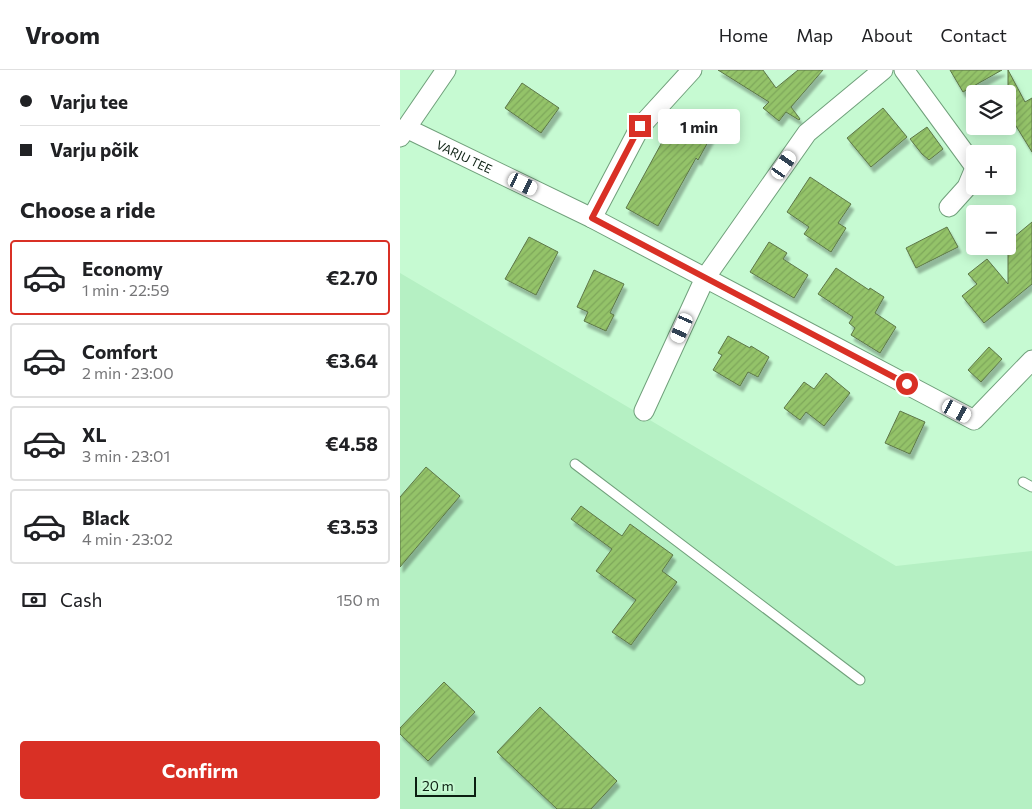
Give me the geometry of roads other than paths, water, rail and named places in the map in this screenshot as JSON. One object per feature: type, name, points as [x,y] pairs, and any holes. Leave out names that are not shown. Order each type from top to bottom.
[{"type":"street","points":[[403,132],[446,70]]},
{"type":"street","points":[[592,218],[640,126],[692,70]]},
{"type":"street","points":[[644,411],[705,278],[807,133],[883,70]]},
{"type":"street","points":[[904,70],[966,156]]},
{"type":"street","name":"VARJU TEE","points":[[403,132],[592,218],[974,420],[1032,360]]},
{"type":"street","points":[[949,207],[966,188]]},
{"type":"lane","points":[[575,464],[860,680]]},
{"type":"lane","points":[[1023,482],[1032,487]]}]
